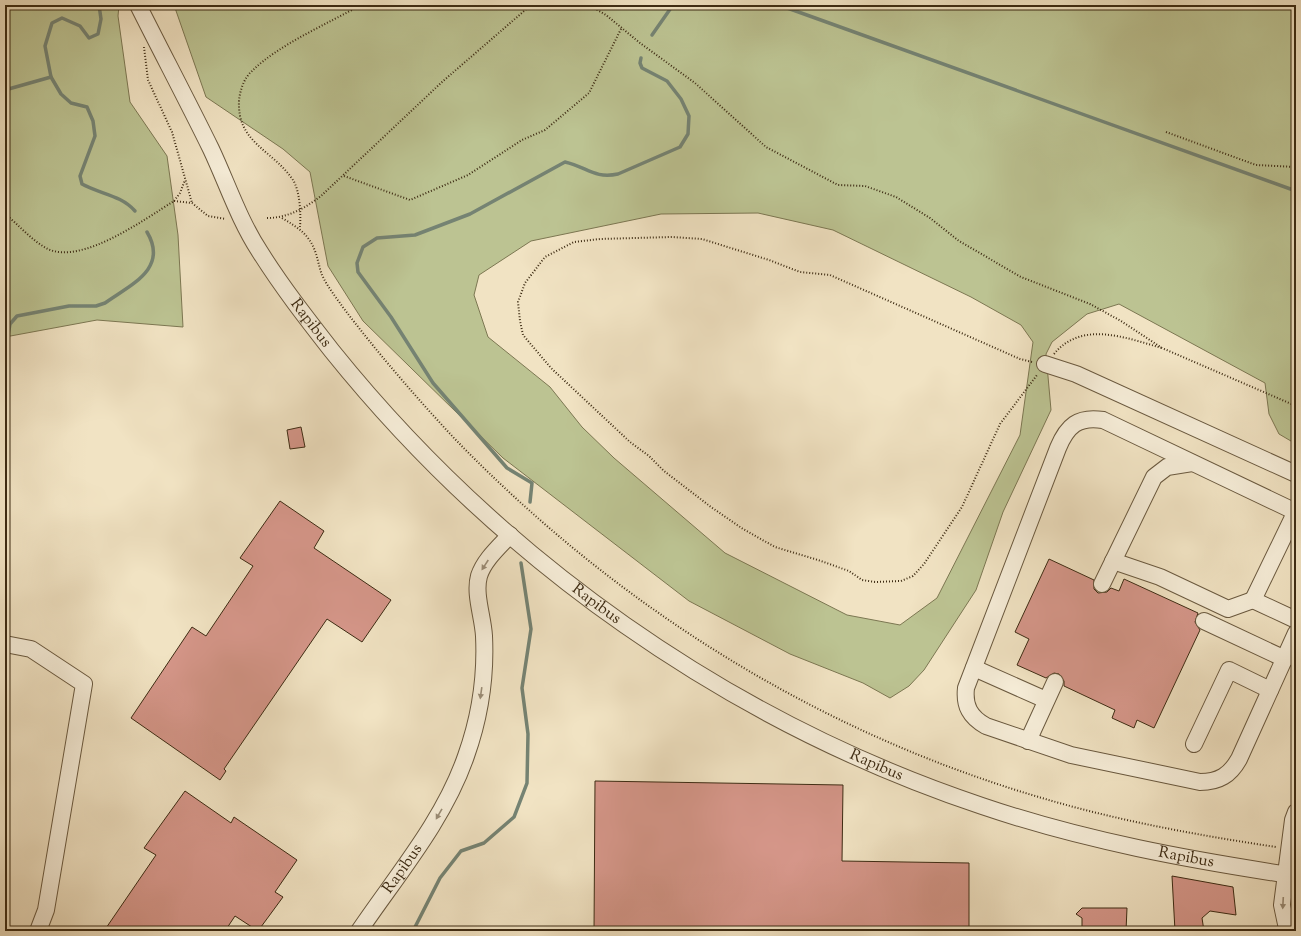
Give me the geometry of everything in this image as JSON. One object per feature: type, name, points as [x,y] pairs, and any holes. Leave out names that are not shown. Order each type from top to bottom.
[{"type":"lane","name":"Rapibus","points":[[138,5],[210,147],[246,229],[278,279],[338,358],[391,420],[461,491],[510,535],[574,587],[614,626],[790,724],[862,759],[947,794],[1020,818],[1116,844],[1197,861],[1291,876]]},
{"type":"lane","points":[[1045,364],[1076,374],[1296,474]]},
{"type":"lane","points":[[1113,561],[1160,577],[1228,609],[1253,600],[1296,512],[1103,420],[1092,418],[1084,420],[1068,429],[1058,448],[966,688],[966,707],[977,721],[986,726],[1071,755],[1200,782],[1213,781],[1224,777],[1235,767],[1296,633]]},
{"type":"lane","points":[[1102,584],[1154,477],[1167,467],[1193,463]]},
{"type":"lane","name":"Rapibus","points":[[359,931],[436,820],[462,767],[475,725],[483,675],[484,634],[478,578],[489,558],[510,535]]},
{"type":"lane","points":[[1253,600],[1296,620]]},
{"type":"lane","points":[[1204,621],[1285,658]]},
{"type":"lane","points":[[5,644],[31,649],[84,684],[46,910],[38,931]]},
{"type":"lane","points":[[974,668],[1046,700]]},
{"type":"lane","points":[[1194,744],[1229,670],[1270,690]]},
{"type":"lane","points":[[1028,741],[1055,682]]},
{"type":"lane","points":[[1291,931],[1286,924],[1282,911],[1291,876],[1293,820],[1296,812]]},
{"type":"path","points":[[361,5],[278,51],[252,71],[241,90],[239,110],[242,125],[252,140],[280,164],[293,180],[299,196],[298,209],[300,227],[315,250],[324,279],[343,306],[400,378],[460,444],[521,504],[581,555],[636,597],[703,644],[773,686],[830,715],[896,745],[997,784],[1120,819],[1204,836],[1278,847]]},
{"type":"path","points":[[282,218],[309,205],[322,196],[442,82],[531,5]]},
{"type":"path","points":[[589,5],[606,14],[640,43],[695,83],[766,147],[838,185],[865,186],[896,198],[930,218],[959,241],[1021,277],[1090,304],[1121,320],[1162,348]]},
{"type":"path","points":[[344,176],[410,200],[468,175],[522,140],[545,130],[589,93],[622,27]]},
{"type":"path","points":[[143,42],[148,80],[172,132],[192,203],[208,216],[226,219]]},
{"type":"path","points":[[1166,132],[1256,165],[1296,167]]},
{"type":"path","points":[[5,214],[41,245],[53,250],[69,253],[86,249],[105,241],[174,202],[180,193],[185,180]]},
{"type":"path","points":[[174,202],[192,203]]},
{"type":"path","points":[[267,218],[282,218],[300,227]]},
{"type":"path","points":[[1045,364],[1020,359],[830,275],[800,272],[769,260],[702,239],[672,237],[600,239],[574,242],[545,257],[525,284],[518,302],[523,335],[551,368],[664,471],[743,529],[775,547],[849,571],[862,580],[875,582],[901,581],[913,576],[924,564],[962,507],[1000,424],[1060,346],[1075,338],[1088,334],[1114,334],[1162,348],[1296,406]]},
{"type":"green space","points":[[5,5],[119,5],[118,16],[130,102],[167,156],[178,235],[183,327],[97,320],[5,337]]},
{"type":"green space","points":[[174,5],[1296,5],[1296,444],[1279,434],[1269,414],[1265,383],[1119,304],[1087,314],[1052,342],[1046,354],[1051,410],[1003,512],[976,590],[924,670],[909,686],[890,698],[863,683],[790,654],[689,601],[503,458],[363,321],[328,266],[310,172],[283,149],[206,97]],"holes":[[[758,213],[833,230],[971,297],[1021,325],[1033,342],[1020,435],[937,598],[900,625],[847,615],[725,553],[614,458],[582,427],[550,387],[488,337],[474,295],[479,275],[531,241],[661,214]]]},
{"type":"building","points":[[301,427],[305,447],[290,449],[287,430]]},
{"type":"building","points":[[280,501],[324,531],[314,548],[391,600],[362,642],[327,619],[224,769],[226,771],[220,780],[131,718],[192,627],[206,636],[253,566],[240,558]]},
{"type":"building","points":[[1049,559],[1094,580],[1094,589],[1098,593],[1107,592],[1111,588],[1119,591],[1124,579],[1198,613],[1195,622],[1200,630],[1154,728],[1137,720],[1134,728],[1112,718],[1115,710],[1064,686],[1064,681],[1059,674],[1054,673],[1046,678],[1017,665],[1029,639],[1015,632]]},
{"type":"building","points":[[595,781],[843,785],[842,861],[969,863],[969,931],[594,931]]},
{"type":"building","points":[[185,791],[231,823],[234,817],[297,860],[275,892],[283,897],[258,931],[235,916],[225,931],[104,931],[156,855],[144,848]]},
{"type":"building","points":[[1172,876],[1233,887],[1236,915],[1210,911],[1202,918],[1204,931],[1175,931]]},
{"type":"building","points":[[1082,908],[1127,908],[1126,931],[1082,931],[1082,918],[1076,914]]},
{"type":"waterway","points":[[99,5],[101,19],[98,34],[89,38],[80,26],[62,18],[52,23],[45,46],[51,77],[61,94],[71,103],[87,107],[93,121],[95,136],[80,176],[82,184],[123,201],[135,211]]},
{"type":"waterway","points":[[652,35],[673,5]]},
{"type":"waterway","points":[[779,5],[1296,191]]},
{"type":"waterway","points":[[530,502],[532,483],[507,468],[433,383],[391,317],[358,272],[357,263],[363,247],[377,238],[415,235],[470,214],[565,162],[596,174],[618,174],[680,147],[688,134],[689,116],[681,99],[667,81],[642,68],[640,63],[641,58]]},
{"type":"waterway","points":[[5,90],[51,77]]},
{"type":"waterway","points":[[5,353],[10,324],[17,316],[69,306],[96,306],[105,303],[144,275],[150,266],[153,256],[153,245],[147,232]]},
{"type":"waterway","points":[[413,931],[440,878],[461,851],[484,843],[514,817],[527,783],[528,734],[522,688],[531,629],[521,563]]}]
